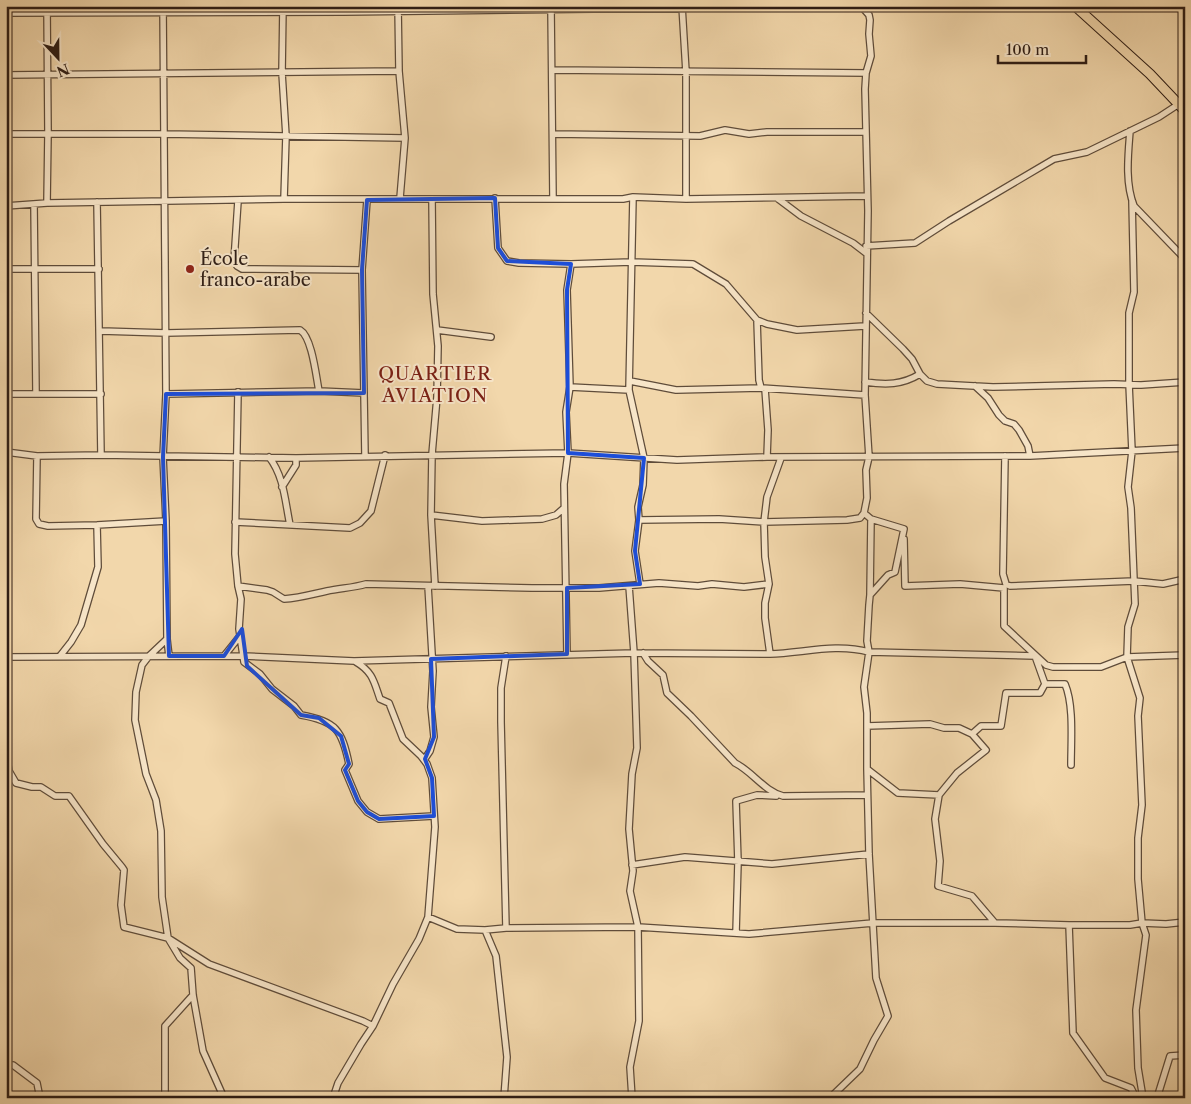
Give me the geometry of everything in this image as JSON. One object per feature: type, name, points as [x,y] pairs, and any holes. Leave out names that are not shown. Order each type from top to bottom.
[{"type":"highway","points":[[1075,6],[1183,105]]},
{"type":"street","points":[[47,6],[47,203]]},
{"type":"street","points":[[6,13],[163,9],[840,6]]},
{"type":"street","points":[[640,520],[718,519],[764,522],[847,520],[860,518],[864,513],[867,498],[866,470],[869,457],[865,395],[866,73],[871,56],[869,15],[862,6],[857,6]]},
{"type":"street","points":[[682,7],[686,72],[686,199]]},
{"type":"street","points":[[551,8],[553,199]]},
{"type":"street","points":[[163,9],[166,332],[163,457],[169,656]]},
{"type":"street","points":[[283,9],[282,73],[286,136],[284,199]]},
{"type":"street","points":[[398,9],[399,71],[405,138],[400,198]]},
{"type":"street","points":[[552,70],[866,73]]},
{"type":"street","points":[[6,74],[399,71]]},
{"type":"street","points":[[866,246],[915,243],[1054,159],[1087,152],[1183,105]]},
{"type":"street","points":[[553,134],[700,136],[725,130],[749,134],[767,132],[866,132]]},
{"type":"street","points":[[1130,131],[1129,178],[1132,200],[1134,292],[1129,313],[1128,384],[1132,451],[1128,487],[1131,508],[1135,604],[1128,627],[1127,657],[1140,698],[1138,716],[1142,805],[1138,838],[1138,879],[1142,924],[1146,935],[1136,1010],[1138,1068],[1143,1098]]},
{"type":"street","points":[[6,134],[164,134],[405,138]]},
{"type":"street","points":[[6,206],[165,200],[623,199],[633,197],[686,199],[867,196]]},
{"type":"street","points":[[633,197],[629,390],[644,458],[643,485],[638,507],[640,520],[635,551],[640,584]]},
{"type":"street","points":[[432,198],[433,294],[438,346],[432,454],[431,515],[435,586]]},
{"type":"street","points":[[495,198],[498,248],[507,261],[571,264],[631,262],[693,264],[726,284],[757,320],[772,326],[790,329],[865,326]]},
{"type":"street","points":[[776,198],[801,216],[853,243],[866,253]]},
{"type":"street","points":[[365,456],[362,270],[367,200]]},
{"type":"street","points":[[1132,200],[1137,210],[1185,259]]},
{"type":"street","points":[[238,201],[234,261],[242,269],[362,270]]},
{"type":"street","points":[[98,202],[101,455]]},
{"type":"street","points":[[34,204],[36,393]]},
{"type":"street","points":[[567,654],[564,484],[568,453],[566,412],[570,386],[567,290],[571,264]]},
{"type":"street","points":[[6,269],[99,269]]},
{"type":"street","points":[[866,313],[904,349],[920,374],[927,381],[937,384],[975,386],[1185,382]]},
{"type":"street","points":[[757,320],[759,380],[763,388],[768,430],[767,457]]},
{"type":"street","points":[[101,331],[300,330],[304,332],[309,342],[319,391]]},
{"type":"street","points":[[437,330],[491,337]]},
{"type":"street","points":[[865,382],[896,384],[912,379],[920,374]]},
{"type":"street","points":[[630,382],[676,390],[763,388],[865,395]]},
{"type":"street","points":[[570,386],[629,390]]},
{"type":"street","points":[[975,386],[988,398],[1005,421],[1014,424],[1028,446],[1030,456]]},
{"type":"street","points":[[166,394],[319,391],[364,393]]},
{"type":"street","points":[[238,392],[235,522],[238,586],[241,599],[240,636],[243,656],[247,666],[260,674],[272,689],[294,706],[301,716],[319,718],[336,729],[341,736],[346,750],[348,764],[345,770],[358,801],[367,812],[379,819],[396,820],[434,816]]},
{"type":"street","points":[[6,394],[101,394]]},
{"type":"street","points":[[6,452],[37,456],[296,458],[568,453],[677,460],[767,457],[1030,456],[1185,448]]},
{"type":"street","points":[[235,522],[350,528],[360,523],[371,511],[385,455]]},
{"type":"street","points":[[37,456],[36,519],[39,524],[48,526],[96,525],[166,521]]},
{"type":"street","points":[[1005,456],[1004,574],[1006,584],[1010,586],[1134,581],[1163,584],[1185,579]]},
{"type":"street","points":[[269,457],[276,464],[280,473],[290,525]]},
{"type":"street","points":[[282,487],[296,465],[296,458]]},
{"type":"street","points":[[770,654],[765,618],[765,603],[769,584],[766,571],[764,522],[767,498],[781,458]]},
{"type":"street","points":[[431,515],[482,521],[542,519],[556,515],[564,508]]},
{"type":"street","points":[[864,513],[871,519],[904,529]]},
{"type":"street","points":[[832,1098],[860,1069],[888,1016],[876,978],[869,854],[867,726],[864,687],[869,652],[867,641],[870,596],[871,519]]},
{"type":"street","points":[[60,656],[71,642],[80,625],[98,567],[96,525]]},
{"type":"street","points":[[870,596],[888,575],[895,572],[904,529]]},
{"type":"street","points":[[904,529],[905,586],[960,584],[1004,588],[1004,626],[1046,665],[1053,667],[1101,667],[1127,657],[1185,655]]},
{"type":"street","points":[[238,586],[267,590],[284,599],[366,584],[493,588],[599,588],[659,582],[698,586],[712,584],[744,587],[769,584]]},
{"type":"street","points":[[424,760],[430,751],[434,737],[431,708],[432,671],[428,586]]},
{"type":"street","points":[[629,586],[634,652],[637,748],[632,774],[629,829],[632,865],[630,890],[638,927],[639,1020],[630,1067],[632,1098]]},
{"type":"street","points":[[224,656],[240,636]]},
{"type":"street","points":[[167,639],[142,665],[136,692],[135,720],[146,774],[156,800],[161,831],[162,897],[168,938],[180,958],[191,968],[193,995],[203,1051],[224,1098]]},
{"type":"street","points":[[6,657],[243,656],[354,662],[634,652],[786,654],[834,648],[855,648],[869,652],[1035,656]]},
{"type":"street","points":[[643,653],[663,676],[667,693],[735,763],[773,793],[783,796]]},
{"type":"street","points":[[506,656],[501,688],[506,928]]},
{"type":"street","points":[[972,734],[981,726],[1001,726],[1006,693],[1040,693],[1044,684],[1035,656]]},
{"type":"street","points":[[333,1098],[338,1083],[360,1044],[373,1026],[393,984],[420,939],[428,917],[435,827],[432,778],[424,760],[403,739],[389,703],[380,699],[373,679],[366,668],[354,662]]},
{"type":"street","points":[[1044,684],[1065,684],[1069,694],[1071,765]]},
{"type":"street","points":[[867,726],[930,724],[944,728],[959,728],[972,734],[986,750],[957,773],[939,795],[935,819],[940,861],[938,886],[972,896],[995,923]]},
{"type":"street","points":[[6,754],[9,772],[16,783],[41,787],[55,796],[69,796],[122,867],[124,870],[121,905],[124,927],[168,938],[209,964],[373,1026]]},
{"type":"street","points":[[867,769],[898,793],[939,795]]},
{"type":"street","points":[[736,933],[738,862],[736,801],[757,796],[867,795]]},
{"type":"street","points":[[632,865],[685,858],[772,864],[869,854]]},
{"type":"street","points":[[428,917],[457,929],[638,927],[748,934],[873,923],[1130,926],[1185,922]]},
{"type":"street","points":[[1069,925],[1073,1033],[1105,1078],[1131,1088],[1136,1098]]},
{"type":"street","points":[[485,930],[496,956],[507,1057],[504,1098]]},
{"type":"street","points":[[165,1098],[165,1026],[193,995]]},
{"type":"street","points":[[1157,1098],[1170,1056],[1185,1055]]},
{"type":"street","points":[[6,1066],[13,1065],[37,1083],[40,1098]]},
{"type":"highlighted area","points":[[495,198],[498,248],[507,261],[571,264],[567,290],[568,453],[644,458],[635,551],[640,584],[567,588],[567,654],[431,659],[434,737],[425,759],[432,778],[434,816],[379,819],[367,812],[358,801],[345,770],[349,764],[341,736],[319,718],[301,715],[247,666],[242,629],[224,656],[169,656],[163,457],[166,394],[364,393],[362,270],[367,200]]},
{"type":"place","name":"École franco-arabe","points":[[190,269]]},
{"type":"district","name":"QUARTIER AVIATION","points":[[435,384]]}]
